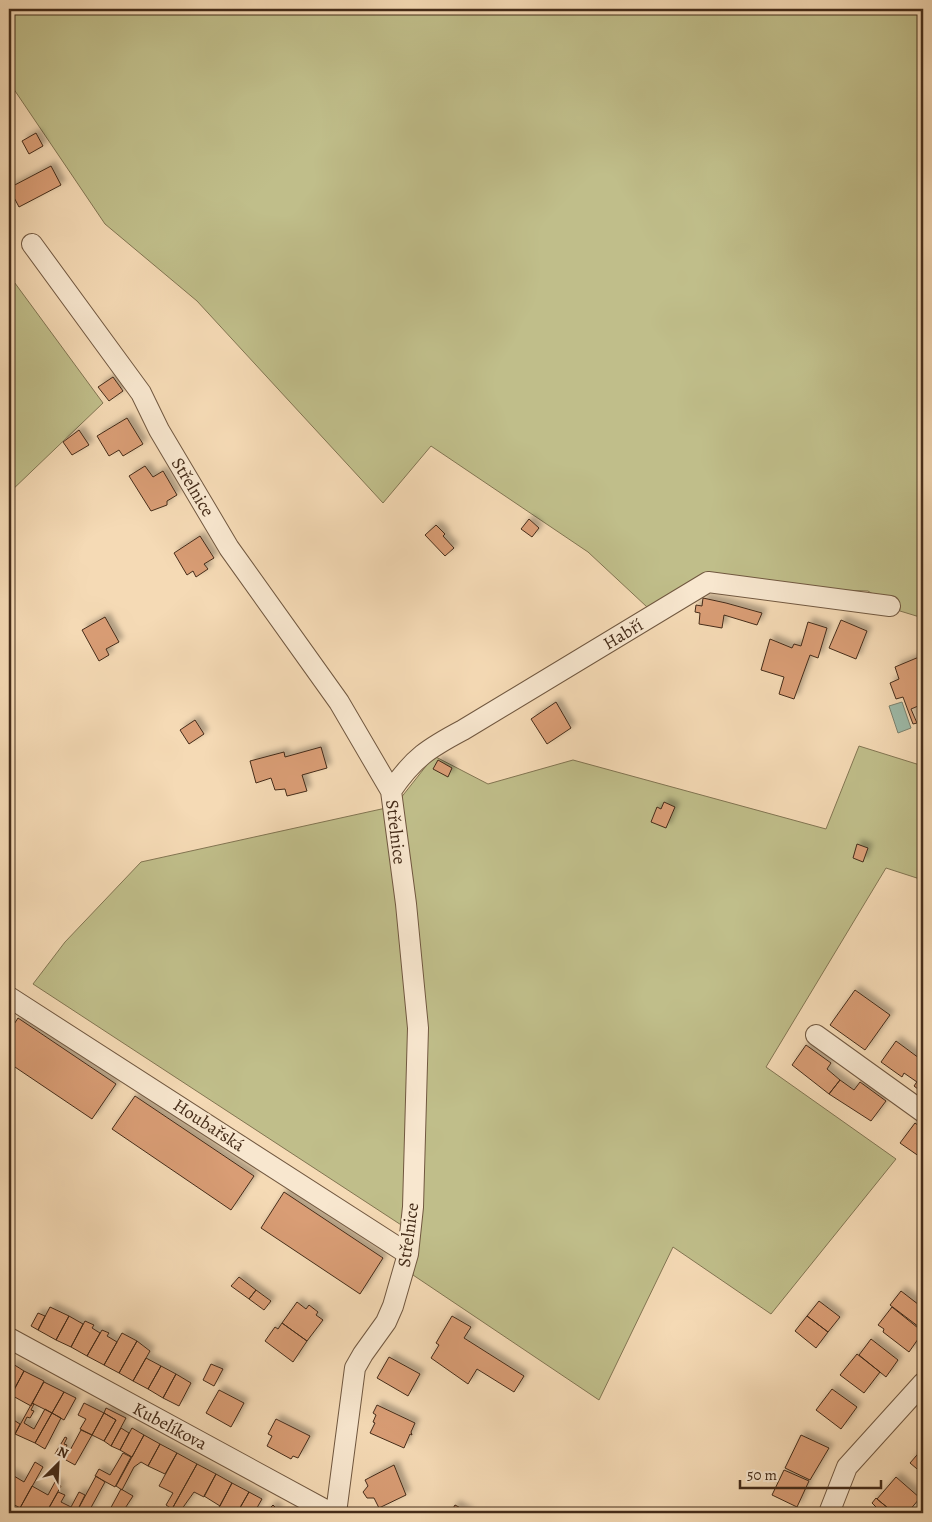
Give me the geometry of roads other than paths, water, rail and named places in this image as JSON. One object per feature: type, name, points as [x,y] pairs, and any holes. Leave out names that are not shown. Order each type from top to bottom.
[{"type":"street","name":"Střelnice","points":[[32,244],[140,393],[159,430],[229,548],[339,702],[391,791],[418,1028],[417,1124],[408,1254],[393,1306],[386,1322],[366,1349],[356,1368],[336,1513]]},
{"type":"street","name":"Habří","points":[[391,791],[404,771],[429,748],[463,730],[708,582],[890,606]]},
{"type":"street","name":"Houbařská","points":[[9,996],[408,1254]]},
{"type":"street","points":[[816,1035],[923,1112]]},
{"type":"street","name":"Kubelíkova","points":[[9,1338],[331,1513]]},
{"type":"street","points":[[829,1513],[847,1468],[923,1383]]}]
